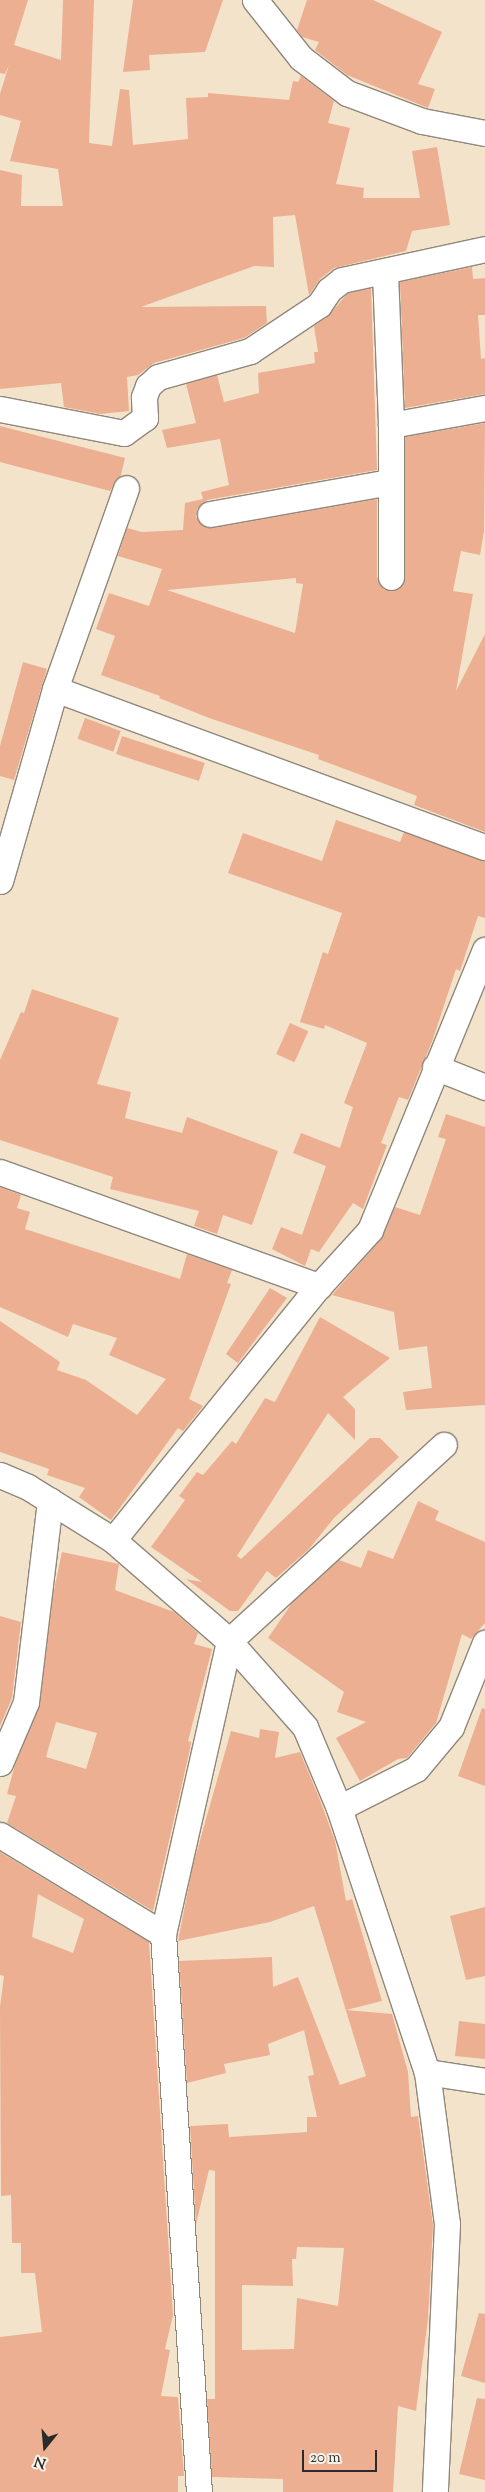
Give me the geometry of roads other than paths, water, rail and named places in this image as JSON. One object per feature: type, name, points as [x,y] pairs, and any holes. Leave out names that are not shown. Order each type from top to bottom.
[{"type":"street","points":[[255,0],[301,58],[347,93],[422,122],[485,133]]},
{"type":"street","points":[[0,409],[124,433],[145,418],[144,396],[148,386],[158,377],[250,351],[319,305],[329,290],[342,280],[485,249]]},
{"type":"street","points":[[385,272],[392,425],[389,482],[390,577]]},
{"type":"street","points":[[392,425],[485,408]]},
{"type":"street","points":[[210,514],[389,482]]},
{"type":"street","points":[[0,881],[55,689],[126,488]]},
{"type":"street","points":[[55,689],[485,847]]},
{"type":"street","points":[[114,1540],[319,1286],[370,1230],[435,1067],[485,950]]},
{"type":"street","points":[[435,1067],[485,1087]]},
{"type":"street","points":[[0,1172],[319,1286]]},
{"type":"street","points":[[199,2492],[163,1934],[229,1641],[444,1445]]},
{"type":"street","points":[[0,1475],[50,1500],[114,1540],[229,1641],[305,1727],[339,1808],[427,2072],[447,2224],[435,2492]]},
{"type":"street","points":[[0,1763],[26,1702],[50,1500]]},
{"type":"street","points":[[339,1808],[416,1769],[451,1728],[485,1643]]},
{"type":"street","points":[[0,1835],[163,1934]]},
{"type":"street","points":[[427,2072],[485,2081]]}]
